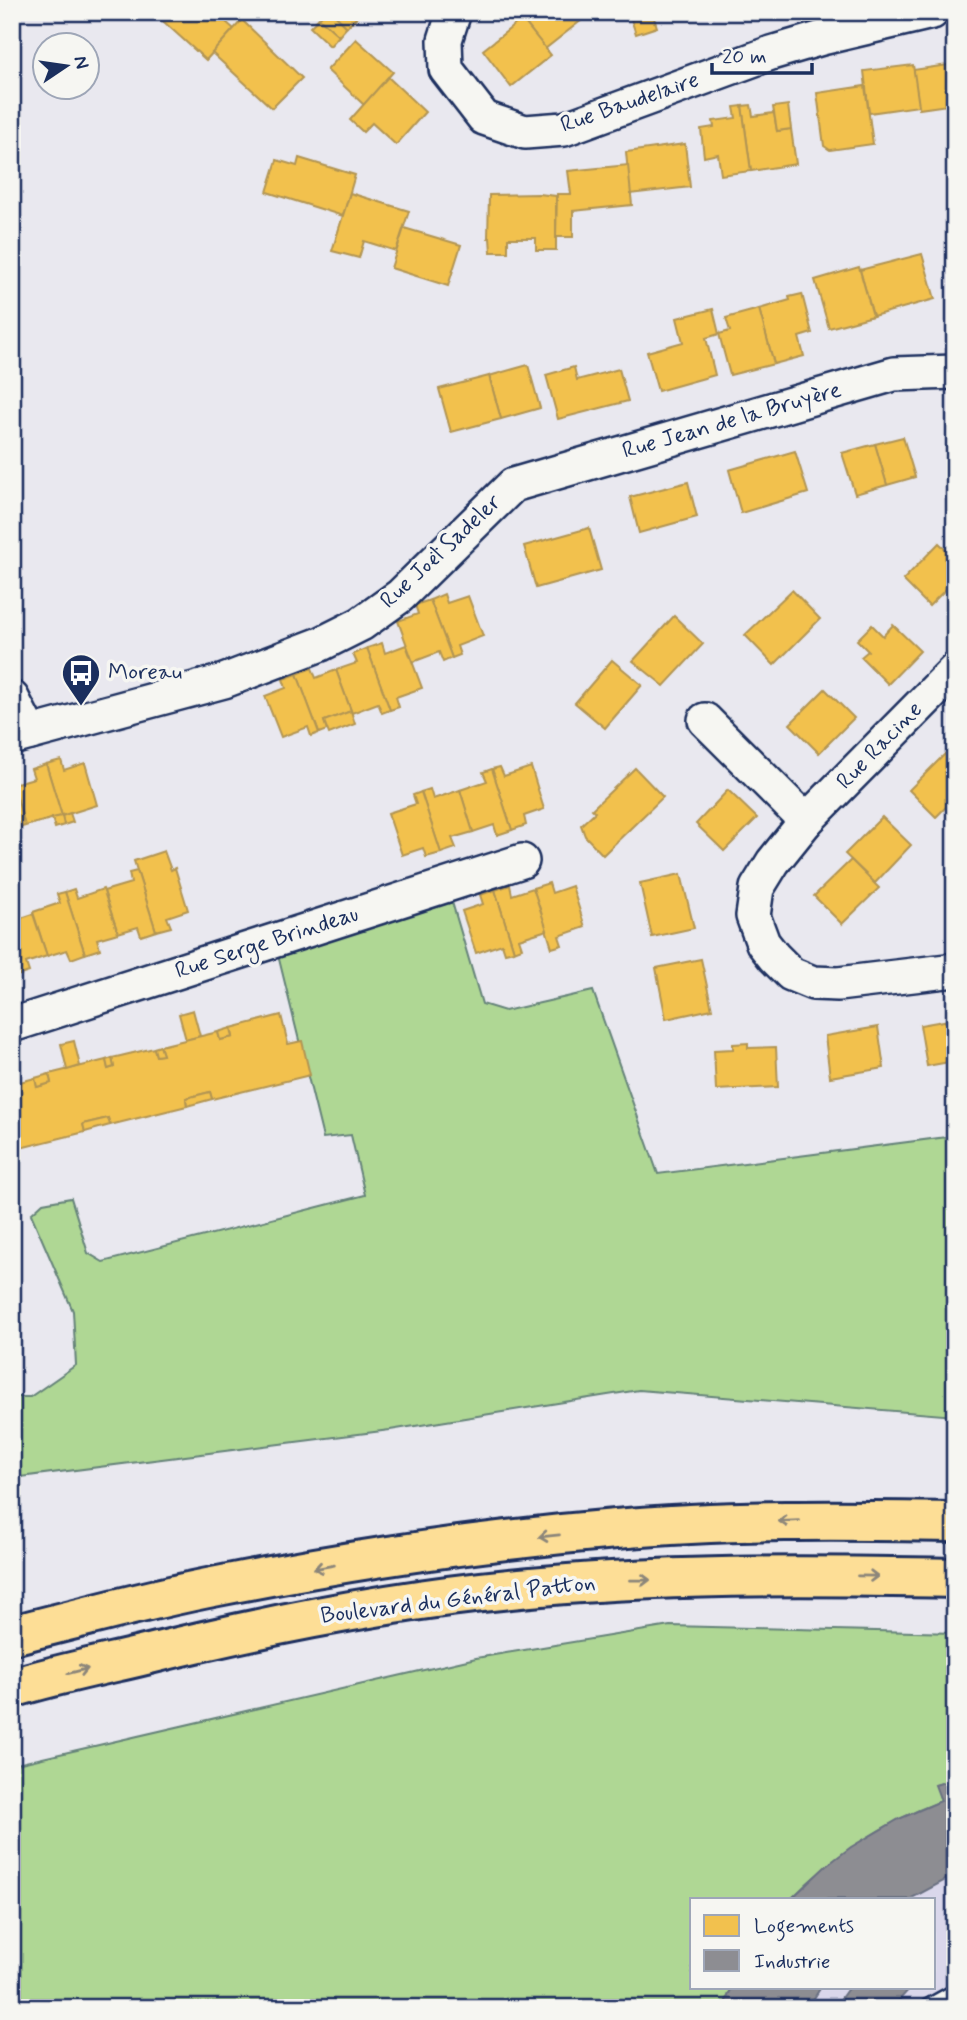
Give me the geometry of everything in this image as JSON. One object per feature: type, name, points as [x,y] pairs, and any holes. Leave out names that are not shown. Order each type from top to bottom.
[{"type":"highway","points":[[12,1634],[216,1586],[388,1556],[513,1540],[617,1528],[763,1522],[955,1522]]},
{"type":"highway","name":"Boulevard du Général Patton","points":[[12,1688],[229,1634],[394,1604],[509,1589],[614,1581],[803,1576],[955,1578]]},
{"type":"street","name":"Rue Baudelaire","points":[[454,12],[445,40],[446,69],[484,118],[525,132],[564,129],[771,54],[822,38],[932,12]]},
{"type":"street","name":"Rue Jean de la Bruyère","points":[[513,485],[894,374],[955,372]]},
{"type":"street","name":"Rue Joël Sadeler","points":[[21,735],[224,681],[321,644],[351,629],[400,596],[513,485]]},
{"type":"street","name":"Rue Racine","points":[[955,670],[806,821],[773,862],[757,888],[753,916],[762,943],[774,957],[791,974],[813,983],[838,984],[955,971]]},
{"type":"street","points":[[12,698],[21,735]]},
{"type":"street","points":[[705,720],[806,821]]},
{"type":"street","name":"Rue Serge Brindeau","points":[[12,1025],[522,861]]},
{"type":"lane","points":[[928,2008],[955,1993]]},
{"type":"shaded area","points":[[955,1779],[955,2008],[723,2008],[732,1988],[936,1988],[936,1898],[792,1898],[851,1847],[873,1832],[918,1809],[935,1785]]},
{"type":"green space","points":[[452,902],[482,1004],[505,1011],[593,991],[658,1174],[955,1136],[955,1416],[639,1390],[390,1430],[12,1478],[12,1397],[30,1397],[76,1365],[73,1311],[31,1214],[43,1203],[71,1198],[88,1253],[103,1262],[365,1195],[351,1135],[323,1138],[278,955]]},
{"type":"green space","points":[[670,1626],[955,1633],[955,1779],[936,1785],[941,1801],[899,1819],[860,1842],[824,1868],[792,1898],[690,1898],[690,1988],[732,1988],[723,2008],[12,2008],[12,1765],[476,1658]]},
{"type":"building: Logements","points":[[215,12],[234,29],[206,60],[154,13]]},
{"type":"building: Logements","points":[[324,12],[332,12],[347,27],[339,36],[319,18]]},
{"type":"building: Logements","points":[[332,12],[354,12],[358,16],[347,27]]},
{"type":"building: Logements","points":[[517,12],[592,12],[545,49]]},
{"type":"building: Logements","points":[[640,12],[652,12],[657,27],[636,34],[630,16]]},
{"type":"building: Logements","points":[[319,18],[339,36],[330,46],[310,27]]},
{"type":"building: Logements","points":[[522,19],[551,55],[511,87],[483,50]]},
{"type":"building: Logements","points":[[242,20],[302,78],[272,108],[212,53]]},
{"type":"building: Logements","points":[[356,39],[393,72],[364,105],[327,70]]},
{"type":"building: Logements","points":[[955,64],[955,104],[919,109],[913,70]]},
{"type":"building: Logements","points":[[913,65],[919,106],[869,113],[864,71]]},
{"type":"building: Logements","points":[[388,77],[425,112],[396,145],[372,123],[363,132],[350,120]]},
{"type":"building: Logements","points":[[865,86],[873,144],[830,150],[824,146],[817,93]]},
{"type":"building: Logements","points":[[751,105],[753,116],[774,113],[777,131],[791,129],[796,164],[751,171],[742,106]]},
{"type":"building: Logements","points":[[788,105],[791,129],[777,131],[773,107]]},
{"type":"building: Logements","points":[[742,106],[751,171],[721,175],[718,154],[704,157],[701,129],[714,127],[713,121],[736,118],[734,107]]},
{"type":"building: Logements","points":[[685,144],[690,187],[630,194],[626,152]]},
{"type":"building: Logements","points":[[299,158],[355,175],[343,216],[267,192],[277,160],[297,166]]},
{"type":"building: Logements","points":[[628,165],[632,205],[573,211],[573,237],[556,237],[557,194],[571,194],[568,171]]},
{"type":"building: Logements","points":[[350,193],[409,211],[396,251],[364,241],[359,258],[332,251]]},
{"type":"building: Logements","points":[[489,195],[556,196],[556,250],[536,250],[536,238],[508,238],[508,252],[491,252],[488,238]]},
{"type":"building: Logements","points":[[404,228],[461,245],[448,286],[391,268]]},
{"type":"building: Logements","points":[[922,254],[935,299],[873,316],[860,270]]},
{"type":"building: Logements","points":[[859,267],[873,316],[829,328],[815,280]]},
{"type":"building: Logements","points":[[802,294],[812,333],[799,337],[804,356],[774,364],[759,309]]},
{"type":"building: Logements","points":[[713,309],[719,334],[706,338],[715,375],[658,391],[647,352],[683,342],[677,318]]},
{"type":"building: Logements","points":[[759,309],[774,364],[730,375],[719,334],[730,331],[726,318]]},
{"type":"building: Logements","points":[[528,365],[540,408],[501,419],[489,376]]},
{"type":"building: Logements","points":[[574,367],[577,380],[619,369],[628,401],[558,419],[546,375]]},
{"type":"building: Logements","points":[[489,376],[501,419],[451,432],[439,389]]},
{"type":"building: Logements","points":[[903,437],[915,477],[887,485],[875,444]]},
{"type":"building: Logements","points":[[875,444],[887,485],[855,494],[842,453]]},
{"type":"building: Logements","points":[[795,451],[808,493],[741,513],[729,470]]},
{"type":"building: Logements","points":[[688,482],[697,517],[639,533],[630,497]]},
{"type":"building: Logements","points":[[589,528],[601,570],[536,588],[524,546]]},
{"type":"building: Logements","points":[[939,543],[955,558],[955,580],[929,606],[903,580]]},
{"type":"building: Logements","points":[[792,590],[820,619],[774,665],[745,635]]},
{"type":"building: Logements","points":[[444,594],[447,603],[468,596],[483,636],[457,646],[460,655],[452,658],[430,600]]},
{"type":"building: Logements","points":[[430,600],[452,658],[443,662],[439,652],[413,662],[398,621],[418,614],[415,605]]},
{"type":"building: Logements","points":[[674,616],[703,644],[664,686],[633,661]]},
{"type":"building: Logements","points":[[872,625],[883,636],[893,625],[920,651],[888,684],[861,657],[868,651],[857,640]]},
{"type":"building: Logements","points":[[382,643],[385,653],[406,645],[422,688],[396,697],[399,707],[390,710],[367,648]]},
{"type":"building: Logements","points":[[367,648],[390,710],[382,713],[378,703],[352,713],[336,670],[357,663],[353,654]]},
{"type":"building: Logements","points":[[612,660],[642,685],[605,728],[575,703]]},
{"type":"building: Logements","points":[[312,668],[316,678],[336,670],[351,711],[324,721],[327,730],[319,733],[297,674]]},
{"type":"building: Logements","points":[[297,674],[319,733],[311,736],[308,727],[281,737],[265,696],[286,688],[283,679]]},
{"type":"building: Logements","points":[[825,689],[854,718],[819,753],[790,724]]},
{"type":"building: Logements","points":[[351,711],[355,724],[329,734],[324,721]]},
{"type":"building: Logements","points":[[950,749],[955,754],[955,798],[936,817],[909,790]]},
{"type":"building: Logements","points":[[61,760],[64,770],[85,763],[97,805],[62,816],[46,764]]},
{"type":"building: Logements","points":[[46,764],[62,816],[25,826],[13,784],[34,778],[31,769]]},
{"type":"building: Logements","points":[[500,767],[504,776],[531,767],[544,809],[524,816],[526,825],[512,830],[492,769]]},
{"type":"building: Logements","points":[[635,768],[663,797],[603,855],[585,836],[581,825],[595,812],[592,809]]},
{"type":"building: Logements","points":[[492,769],[512,830],[497,835],[494,825],[473,832],[460,790],[487,781],[483,772]]},
{"type":"building: Logements","points":[[12,785],[25,826],[12,830]]},
{"type":"building: Logements","points":[[430,789],[433,799],[460,790],[473,832],[452,838],[456,848],[441,853],[421,792]]},
{"type":"building: Logements","points":[[728,790],[757,818],[724,851],[696,824]]},
{"type":"building: Logements","points":[[421,792],[441,853],[426,857],[423,848],[402,855],[388,813],[416,804],[413,795]]},
{"type":"building: Logements","points":[[70,813],[73,822],[64,825],[62,816]]},
{"type":"building: Logements","points":[[62,816],[64,825],[55,828],[52,818]]},
{"type":"building: Logements","points":[[882,817],[911,845],[875,883],[845,854]]},
{"type":"building: Logements","points":[[164,851],[171,870],[175,868],[188,910],[167,917],[171,927],[156,931],[134,861]]},
{"type":"building: Logements","points":[[851,860],[879,888],[842,924],[814,896]]},
{"type":"building: Logements","points":[[137,871],[156,931],[141,936],[138,927],[118,933],[104,891],[131,883],[129,873]]},
{"type":"building: Logements","points":[[681,874],[694,928],[652,937],[640,883]]},
{"type":"building: Logements","points":[[549,883],[552,893],[572,886],[585,927],[559,936],[562,945],[552,948],[533,888]]},
{"type":"building: Logements","points":[[510,885],[512,895],[533,888],[547,930],[519,939],[522,948],[514,951],[495,890]]},
{"type":"building: Logements","points":[[74,889],[77,898],[103,889],[118,933],[97,939],[100,949],[85,954],[65,892]]},
{"type":"building: Logements","points":[[495,890],[514,951],[505,953],[502,944],[476,953],[462,911],[483,904],[480,895]]},
{"type":"building: Logements","points":[[65,892],[85,954],[71,959],[67,950],[47,956],[33,912],[60,903],[57,894]]},
{"type":"building: Logements","points":[[33,914],[47,956],[26,963],[29,972],[14,977],[12,921]]},
{"type":"building: Logements","points":[[701,959],[712,1009],[666,1019],[656,968]]},
{"type":"building: Logements","points":[[193,1010],[200,1036],[186,1040],[179,1014]]},
{"type":"building: Logements","points":[[281,1015],[288,1044],[302,1041],[310,1075],[212,1099],[210,1092],[186,1098],[187,1106],[110,1125],[108,1118],[83,1124],[85,1132],[12,1150],[12,1084],[35,1078],[37,1087],[51,1083],[49,1074],[106,1060],[108,1069],[114,1067],[112,1058],[154,1048],[156,1056],[163,1055],[160,1046],[218,1032],[220,1040],[233,1037],[231,1028]]},
{"type":"building: Logements","points":[[955,1019],[955,1061],[927,1066],[920,1025]]},
{"type":"building: Logements","points":[[878,1027],[884,1068],[830,1077],[825,1036]]},
{"type":"building: Logements","points":[[231,1028],[233,1037],[220,1040],[218,1032]]},
{"type":"building: Logements","points":[[74,1041],[80,1066],[67,1070],[61,1044]]},
{"type":"building: Logements","points":[[748,1043],[748,1048],[776,1047],[778,1087],[716,1090],[714,1050],[733,1049],[733,1044]]},
{"type":"building: Logements","points":[[160,1046],[163,1055],[156,1056],[154,1048]]},
{"type":"building: Logements","points":[[112,1058],[114,1067],[108,1069],[106,1060]]},
{"type":"building: Logements","points":[[49,1074],[51,1083],[37,1087],[35,1078]]},
{"type":"building: Logements","points":[[210,1092],[212,1099],[187,1106],[186,1098]]},
{"type":"building: Logements","points":[[108,1118],[110,1125],[85,1132],[83,1124]]},
{"type":"building: Industrie","points":[[955,1779],[955,1875],[912,1898],[792,1898],[851,1847],[899,1819],[941,1801],[935,1785]]},
{"type":"building: Industrie","points":[[732,1988],[820,1988],[808,2008],[723,2008]]},
{"type":"building: Industrie","points":[[848,1988],[910,1988],[892,2008],[834,2008]]},
{"type":"place","name":"Moreau","points":[[81,707]]}]
